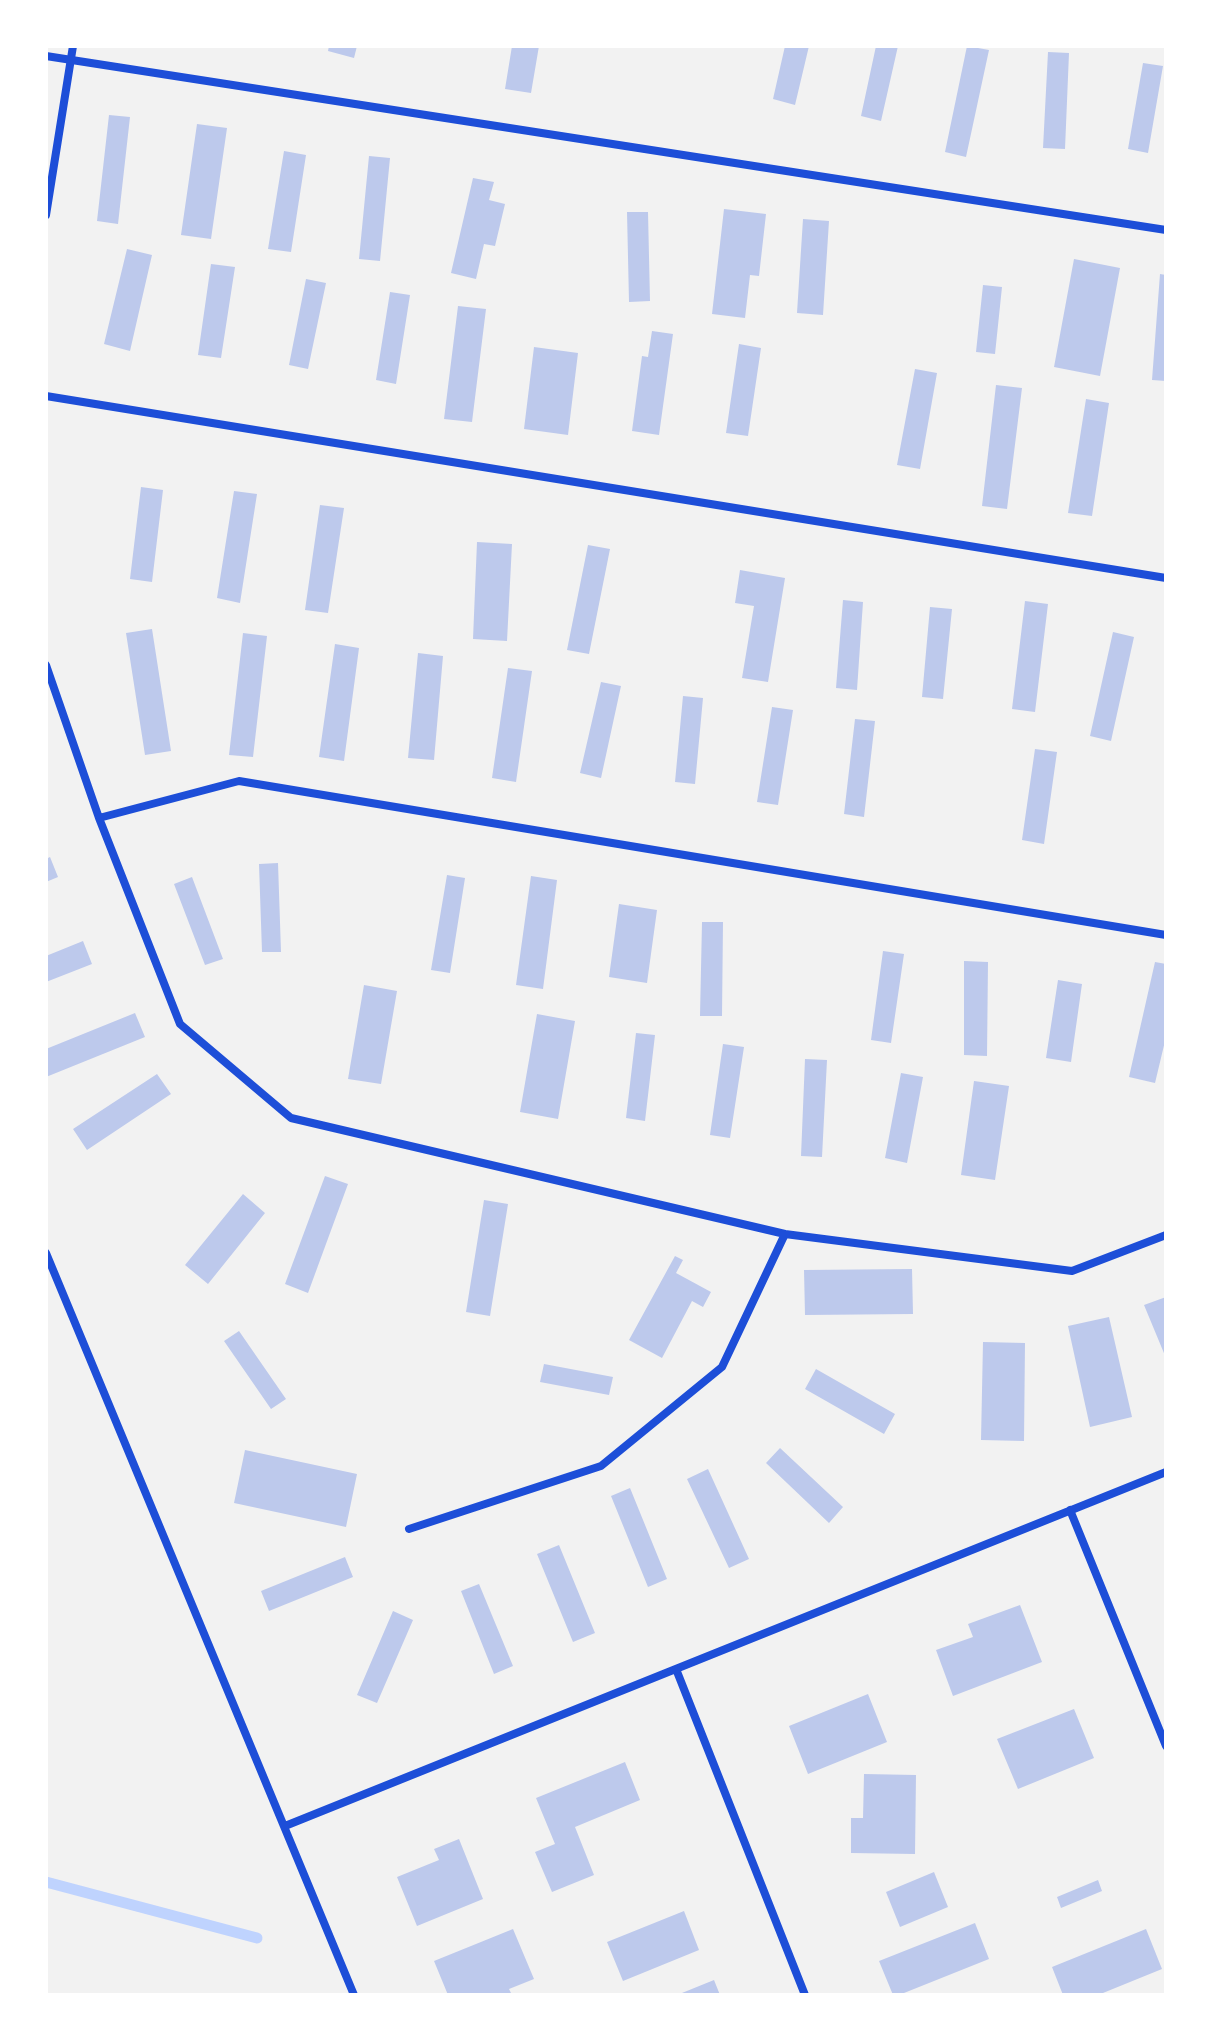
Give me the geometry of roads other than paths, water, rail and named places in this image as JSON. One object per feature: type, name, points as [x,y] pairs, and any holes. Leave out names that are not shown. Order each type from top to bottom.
[{"type":"street","points":[[46,215],[73,46]]},
{"type":"street","points":[[46,56],[1166,230]]},
{"type":"street","points":[[46,396],[1166,578]]},
{"type":"street","points":[[46,665],[99,818],[180,1024],[291,1118],[785,1234],[1072,1271],[1166,1235]]},
{"type":"street","points":[[99,818],[239,781],[1166,935]]},
{"type":"street","points":[[409,1529],[601,1466],[722,1367],[785,1234]]},
{"type":"street","points":[[46,1253],[354,1995]]},
{"type":"street","points":[[285,1826],[1166,1472]]},
{"type":"street","points":[[1070,1510],[1166,1746]]},
{"type":"street","points":[[676,1669],[805,1995]]},
{"type":"waterway","points":[[46,1882],[257,1938]]}]
